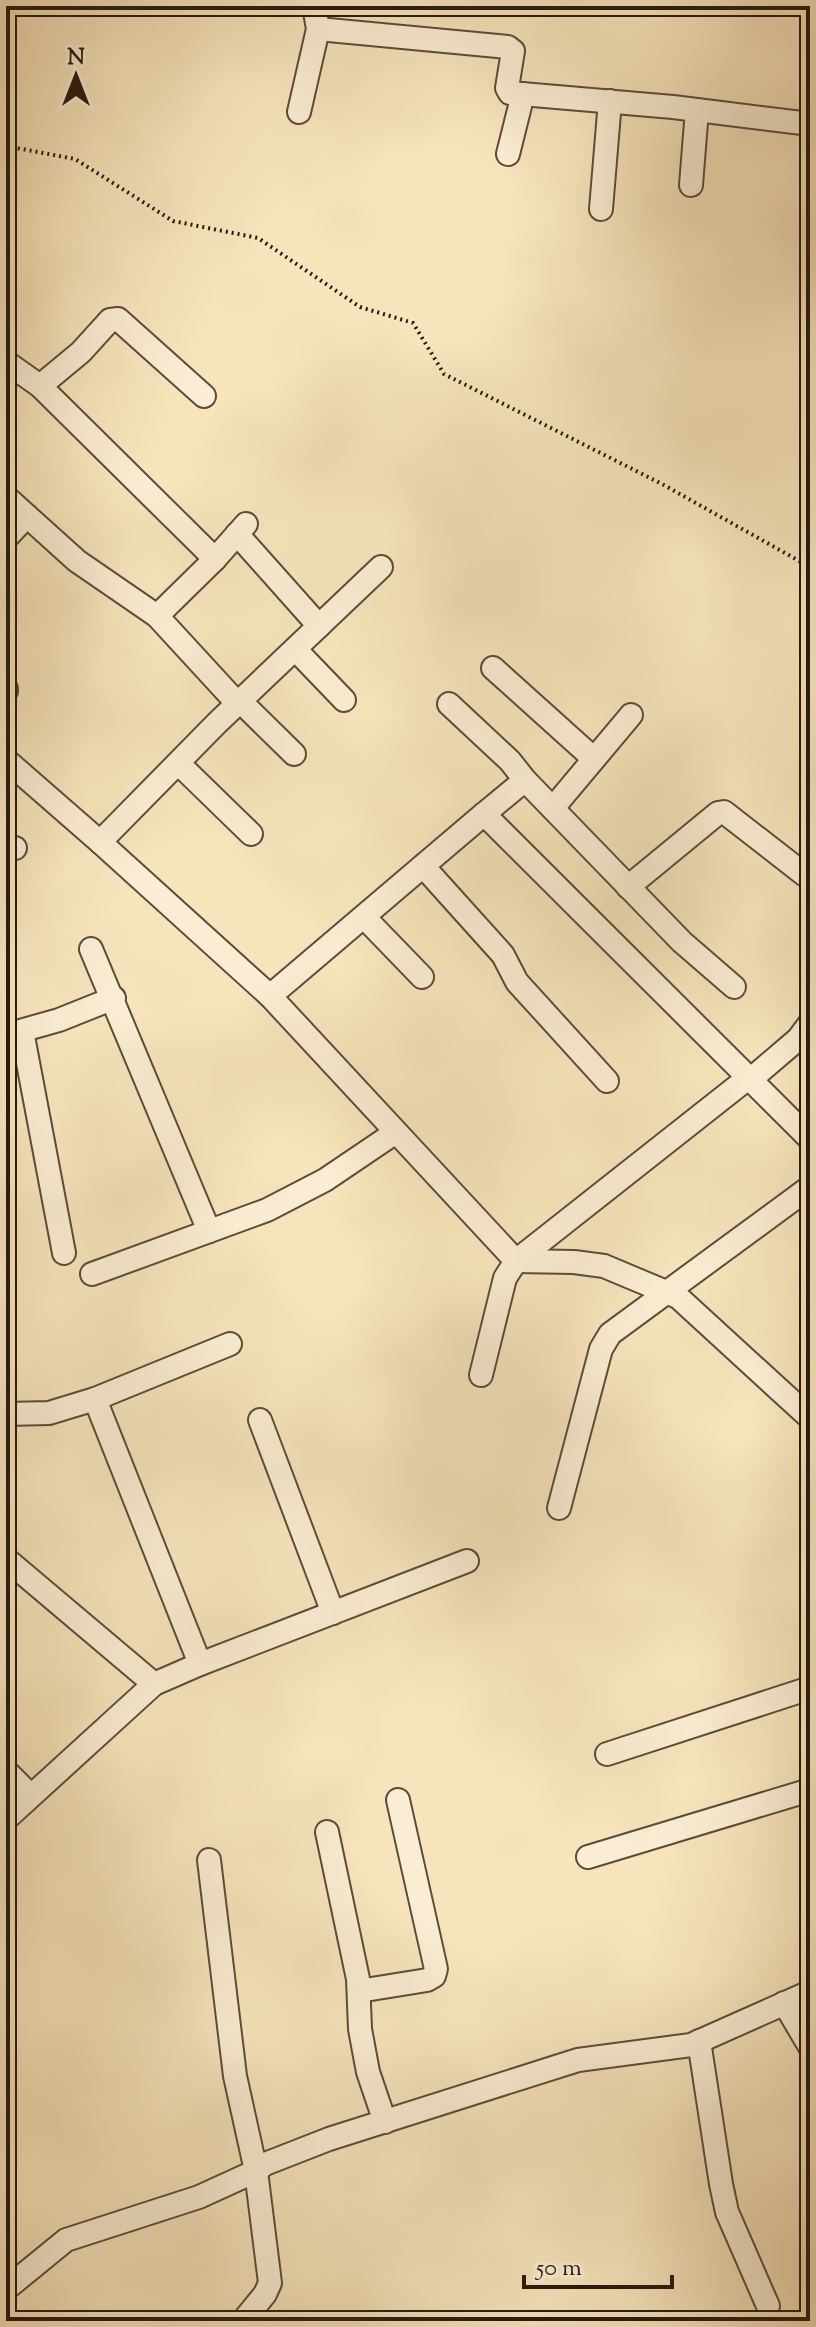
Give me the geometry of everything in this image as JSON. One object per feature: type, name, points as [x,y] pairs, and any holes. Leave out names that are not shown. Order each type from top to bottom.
[{"type":"street","points":[[299,112],[318,29],[314,6]]},
{"type":"street","points":[[318,29],[508,47],[513,51],[507,88],[510,93],[810,124]]},
{"type":"street","points":[[508,154],[523,94]]},
{"type":"street","points":[[601,209],[610,101]]},
{"type":"street","points":[[691,185],[697,110]]},
{"type":"street","points":[[40,386],[81,352],[110,320],[118,319],[204,396]]},
{"type":"street","points":[[6,362],[40,386],[215,559]]},
{"type":"street","points":[[6,497],[77,561],[157,616],[294,754]]},
{"type":"street","points":[[6,538],[27,516]]},
{"type":"street","points":[[157,616],[242,529],[319,626]]},
{"type":"street","points":[[100,842],[239,702],[381,567]]},
{"type":"street","points":[[295,649],[344,700]]},
{"type":"street","points":[[493,668],[594,759]]},
{"type":"street","points":[[449,704],[510,761],[682,942],[734,987]]},
{"type":"street","points":[[553,808],[631,715]]},
{"type":"street","points":[[6,760],[270,996],[516,1261],[604,1266],[678,1297],[810,1418]]},
{"type":"street","points":[[178,763],[251,834]]},
{"type":"street","points":[[270,996],[525,780]]},
{"type":"street","points":[[628,887],[718,813],[724,812],[805,875]]},
{"type":"street","points":[[484,814],[810,1139]]},
{"type":"street","points":[[423,866],[503,955],[517,982],[607,1081]]},
{"type":"street","points":[[364,917],[422,977]]},
{"type":"street","points":[[91,949],[209,1231]]},
{"type":"street","points":[[64,1253],[14,1033],[59,1020],[114,998]]},
{"type":"street","points":[[481,1375],[505,1278],[516,1261],[749,1079],[798,1039],[810,1023]]},
{"type":"street","points":[[92,1274],[267,1210],[325,1180],[396,1132]]},
{"type":"street","points":[[559,1508],[601,1349],[610,1334],[810,1187]]},
{"type":"street","points":[[6,1414],[49,1413],[95,1399],[230,1344]]},
{"type":"street","points":[[95,1399],[200,1664]]},
{"type":"street","points":[[260,1420],[333,1613]]},
{"type":"street","points":[[6,1559],[154,1684]]},
{"type":"street","points":[[6,1819],[154,1684],[467,1561]]},
{"type":"street","points":[[607,1754],[810,1688]]},
{"type":"street","points":[[6,1771],[30,1795]]},
{"type":"street","points":[[588,1857],[810,1790]]},
{"type":"street","points":[[359,1991],[427,1980],[434,1976],[436,1969],[398,1800]]},
{"type":"street","points":[[327,1832],[359,1991],[360,2029],[368,2072],[385,2122]]},
{"type":"street","points":[[209,1860],[235,2076],[256,2171],[270,2283],[243,2321]]},
{"type":"street","points":[[6,2289],[66,2240],[199,2197],[278,2159],[578,2060],[691,2045],[810,1992]]},
{"type":"street","points":[[784,2003],[810,2047]]},
{"type":"street","points":[[699,2041],[727,2212],[768,2306]]},
{"type":"path","points":[[6,146],[75,159],[173,221],[258,238],[360,307],[413,323],[444,374],[662,484],[810,567]]}]
